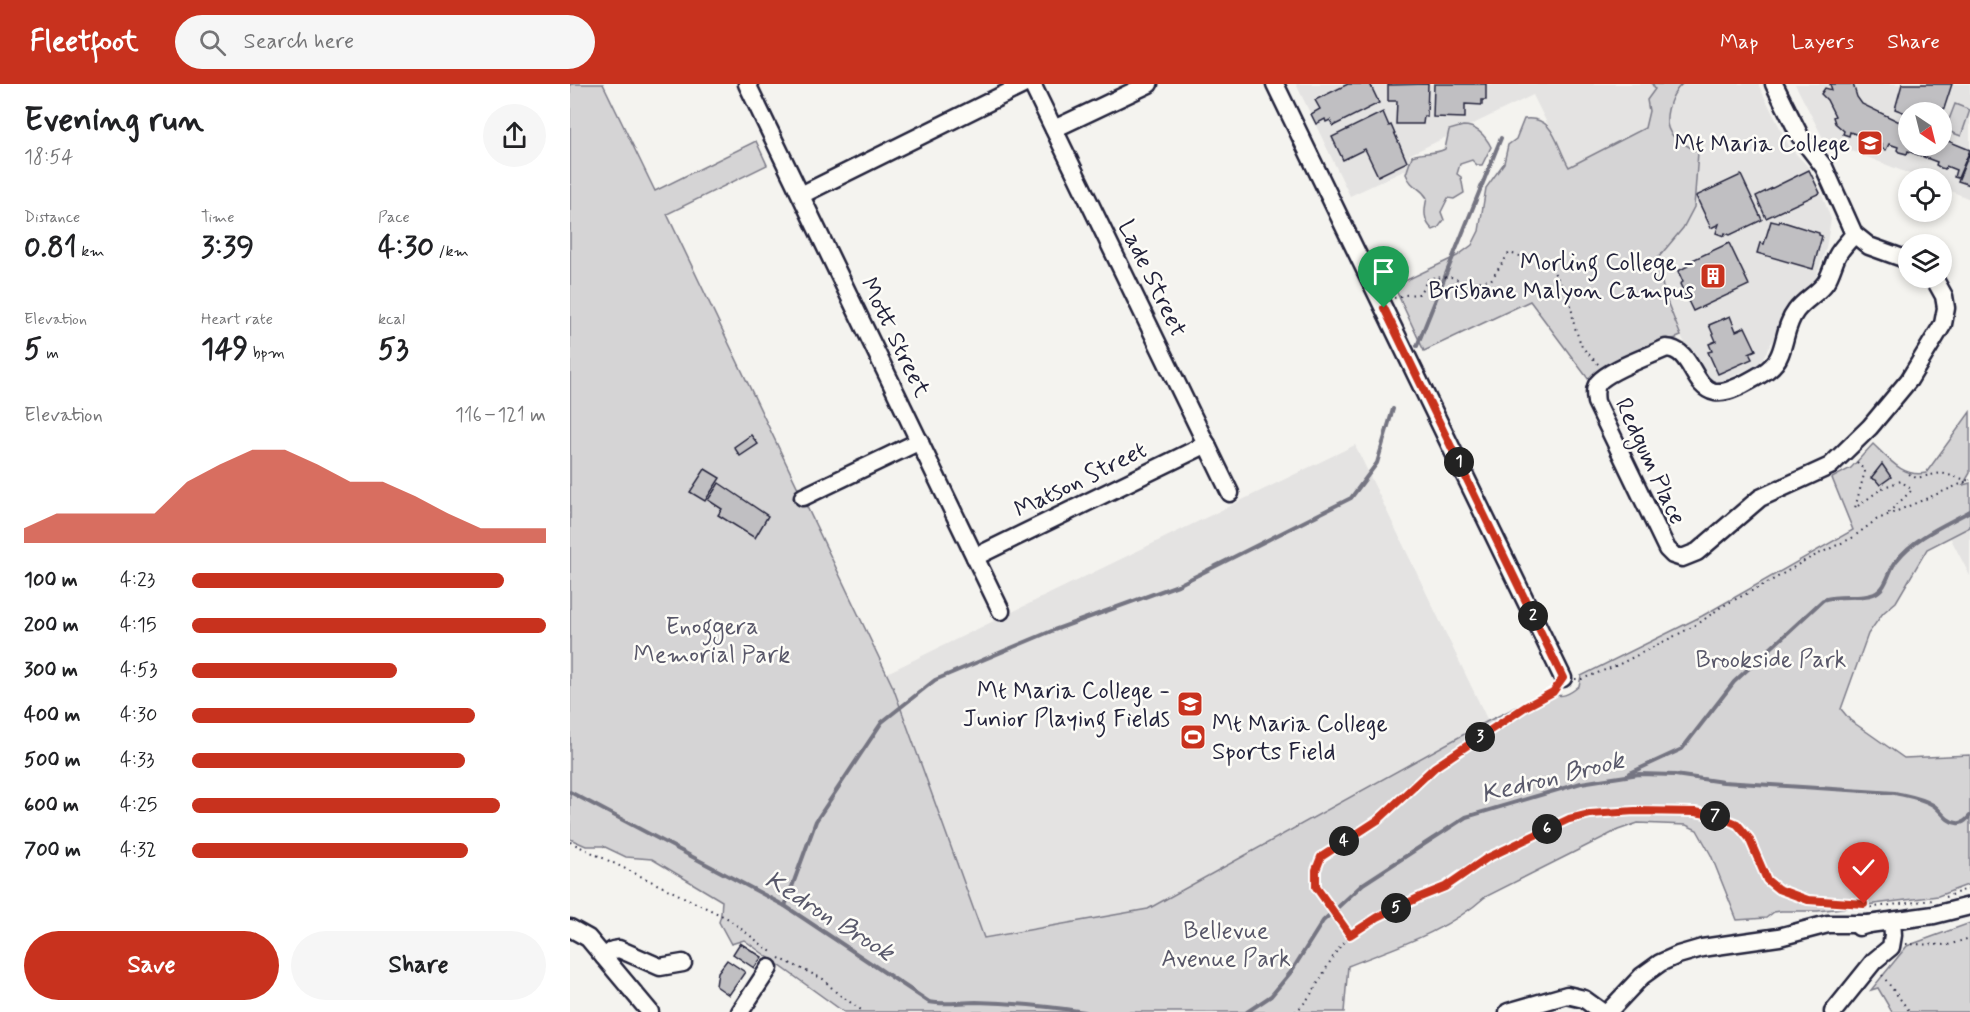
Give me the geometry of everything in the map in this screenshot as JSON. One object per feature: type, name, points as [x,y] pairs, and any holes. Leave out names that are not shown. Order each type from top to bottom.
[{"type":"street","name":"Mott Street","points":[[747,84],[1002,611]]},
{"type":"street","points":[[801,195],[1025,84]]},
{"type":"street","name":"Lade Street","points":[[1032,84],[1230,493]]},
{"type":"street","points":[[1054,129],[1149,84]]},
{"type":"street","points":[[1275,84],[1563,678]]},
{"type":"street","points":[[1774,84],[1800,136],[1824,166],[1854,234],[1869,246],[1898,256]]},
{"type":"street","name":"Redgum Place","points":[[1854,234],[1838,255],[1826,282],[1804,302],[1791,319],[1780,354],[1774,363],[1759,376],[1728,391],[1717,392],[1704,385],[1686,358],[1679,352],[1666,348],[1599,382],[1594,393],[1596,402],[1667,549],[1673,555],[1682,558],[1698,552],[1760,498],[1830,466],[1870,428],[1909,380],[1943,324],[1946,308],[1940,288]]},
{"type":"street","points":[[803,496],[920,441]]},
{"type":"street","name":"Matson Street","points":[[975,557],[1207,444]]},
{"type":"street","points":[[1608,1012],[1632,985],[1651,969],[1667,959],[1702,948],[1779,937],[1830,935],[1879,923],[1940,914],[1970,906]]},
{"type":"street","points":[[1833,1012],[1880,965],[1891,947],[1893,935],[1879,923]]},
{"type":"street","points":[[570,928],[588,938],[650,1012]]},
{"type":"street","points":[[604,957],[613,950],[619,949],[660,967],[682,963]]},
{"type":"street","points":[[740,1012],[769,968]]},
{"type":"street","points":[[1508,1012],[1567,995],[1584,999],[1602,1012]]},
{"type":"path","points":[[1394,298],[1419,294],[1429,278],[1451,277],[1468,283],[1491,280],[1509,253],[1549,264],[1570,299],[1574,325],[1582,347],[1603,370],[1611,374]]},
{"type":"path","points":[[1857,462],[1865,471],[1855,508],[1884,487],[1901,481],[1912,490],[1883,518]]},
{"type":"path","points":[[1909,474],[1916,478],[1941,473],[1970,480]]},
{"type":"path","points":[[1350,935],[1320,894],[1315,882],[1316,870],[1321,857],[1378,820],[1435,767],[1525,707],[1553,692],[1563,678],[1582,679],[1618,665],[1698,624],[1720,607],[1771,582],[1804,561],[1852,538],[1883,518],[1970,480]]},
{"type":"path","points":[[1295,1012],[1350,935],[1378,917],[1445,887],[1500,851],[1569,819],[1590,814],[1635,811],[1695,812],[1718,816],[1737,824],[1744,830],[1772,885],[1808,900],[1864,904],[1866,908],[1939,899],[1970,888]]},
{"type":"path","points":[[570,842],[727,918],[778,957],[823,979],[837,993],[864,1012]]},
{"type":"path","points":[[1906,944],[1948,945],[1970,938]]},
{"type":"path","points":[[1880,965],[1881,976],[1910,1012]]},
{"type":"shaded area","points":[[1296,84],[1758,84],[1789,146],[1809,168],[1831,219],[1826,248],[1814,283],[1797,297],[1760,363],[1719,383],[1710,379],[1693,356],[1675,326],[1664,294],[1636,134],[1569,167],[1533,95],[1409,155],[1414,166],[1350,196]]},
{"type":"shaded area","name":"Mt Maria College","points":[[1795,84],[1970,84],[1970,199],[1952,192],[1952,168],[1898,169],[1824,140]]},
{"type":"shaded area","name":"Mt Maria College - Junior Playing Fields","points":[[1355,445],[1488,721],[1148,909],[983,938],[887,673]]},
{"type":"shaded area","points":[[1970,527],[1970,576],[1950,537]]},
{"type":"green space","points":[[570,84],[603,84],[655,191],[756,141],[767,165],[667,214],[893,687],[984,938],[1148,909],[1488,721],[1550,691],[1557,695],[1569,693],[1579,686],[1581,676],[1702,616],[1853,530],[1832,478],[1851,468],[1873,444],[1903,470],[1910,473],[1926,473],[1970,412],[1970,473],[1963,485],[1970,483],[1970,527],[1927,549],[1896,602],[1883,613],[1868,634],[1841,709],[1850,720],[1904,758],[1970,755],[1970,884],[1938,896],[1818,911],[1781,911],[1774,912],[1766,918],[1737,920],[1711,855],[1697,830],[1686,825],[1638,823],[1618,830],[1485,897],[1454,920],[1437,929],[1348,966],[1344,1012],[844,1012],[744,940],[731,944],[719,922],[722,901],[652,859],[626,857],[603,846],[586,846],[570,839]]},
{"type":"green space","points":[[1652,84],[1682,84],[1670,102],[1667,124],[1673,136],[1698,152],[1694,207],[1683,228],[1658,258],[1664,294],[1681,336],[1628,357],[1589,380],[1530,301],[1424,351],[1394,286],[1457,256],[1472,245],[1479,231],[1486,188],[1504,163],[1508,145],[1516,139],[1524,119],[1534,119],[1548,127],[1569,167],[1645,128],[1649,111],[1647,100],[1655,89]]},
{"type":"green space","points":[[1955,104],[1970,110],[1961,136],[1952,133],[1952,112]]},
{"type":"green space","points":[[1463,126],[1480,132],[1491,147],[1482,165],[1477,165],[1472,160],[1460,164],[1457,174],[1461,177],[1464,193],[1454,199],[1448,198],[1441,212],[1444,220],[1438,228],[1433,230],[1427,223],[1425,215],[1427,198],[1406,174],[1412,156],[1445,149],[1449,130]]},
{"type":"green space","points":[[1970,923],[1970,1012],[1892,1012],[1878,988],[1871,990],[1907,946]]},
{"type":"building","points":[[1348,84],[1370,84],[1379,103],[1333,126],[1330,120],[1326,122],[1325,119],[1316,124],[1311,114],[1320,109],[1315,100]]},
{"type":"building","points":[[1428,84],[1427,117],[1424,116],[1423,124],[1396,124],[1397,101],[1388,101],[1388,85]]},
{"type":"building","points":[[1434,84],[1486,84],[1486,100],[1482,100],[1482,105],[1465,104],[1465,118],[1433,117]]},
{"type":"building","points":[[1830,84],[1853,84],[1862,104],[1898,121],[1898,147],[1889,144],[1886,150],[1882,149],[1882,144],[1868,139],[1867,141],[1860,138],[1861,136],[1850,132],[1849,136],[1843,134],[1844,131],[1835,123],[1833,117],[1835,116],[1827,100],[1821,94],[1825,88],[1832,90]]},
{"type":"building","points":[[1902,84],[1952,84],[1946,102],[1898,102],[1898,110],[1895,109]]},
{"type":"building","points":[[1383,112],[1407,162],[1378,176],[1365,149],[1343,160],[1332,137]]},
{"type":"building","points":[[1952,143],[1970,150],[1958,178],[1954,177],[1956,170],[1946,166],[1941,168],[1936,165],[1937,162],[1921,156],[1952,156]]},
{"type":"building","points":[[1970,152],[1970,185],[1958,181]]},
{"type":"building","points":[[1809,170],[1820,193],[1766,218],[1756,196]]},
{"type":"building","points":[[1741,175],[1762,220],[1730,235],[1725,233],[1724,236],[1716,233],[1719,224],[1711,228],[1696,196]]},
{"type":"building","points":[[1771,221],[1779,223],[1780,221],[1819,233],[1822,236],[1813,269],[1757,253],[1760,243],[1764,244]]},
{"type":"building","name":"Morling College - Brisbane Malyon Campus","points":[[1729,243],[1749,285],[1693,311],[1680,284],[1683,282],[1678,271],[1688,266],[1686,263]]},
{"type":"building","points":[[1730,316],[1736,331],[1745,327],[1756,350],[1749,353],[1752,359],[1718,374],[1708,352],[1712,351],[1709,344],[1716,341],[1709,325]]},
{"type":"building","points":[[751,435],[758,444],[740,456],[734,447]]},
{"type":"building","points":[[1882,464],[1891,477],[1880,485],[1871,478]]},
{"type":"building","points":[[705,469],[720,478],[705,501],[690,492]]},
{"type":"building","points":[[719,483],[768,516],[755,538],[718,515],[722,509],[708,500]]},
{"type":"building","points":[[740,943],[762,957],[754,968],[733,954]]},
{"type":"building","points":[[727,960],[745,972],[729,995],[716,986],[718,972]]},
{"type":"waterway","points":[[1417,346],[1501,138]]},
{"type":"waterway","points":[[785,906],[816,821],[882,722],[935,680],[1054,630],[1178,585],[1351,498],[1377,463],[1393,409]]},
{"type":"waterway","points":[[1630,773],[1682,749],[1734,682],[1823,600],[1836,597],[1868,596],[1879,591],[1894,564],[1904,552],[1931,532],[1970,511]]},
{"type":"waterway","name":"Kedron Brook","points":[[1247,1012],[1271,996],[1291,972],[1323,921],[1363,884],[1466,817],[1581,783],[1639,774],[1675,775],[1723,782],[1895,793],[1929,803],[1953,822],[1963,822],[1970,816]]},
{"type":"waterway","name":"Kedron Brook","points":[[570,792],[785,906],[929,1002],[1003,1003],[1085,1012]]},
{"type":"place","name":"Mt Maria College","points":[[1870,143]]},
{"type":"place","name":"Morling College - Brisbane Malyon Campus","points":[[1713,276]]},
{"type":"place","name":"Mt Maria College - Junior Playing Fields","points":[[1190,704]]},
{"type":"place","name":"Mt Maria College Sports Field","points":[[1193,737]]},
{"type":"route","points":[[1384,308],[1563,678],[1553,692],[1525,707],[1435,767],[1378,820],[1321,857],[1316,870],[1316,887],[1350,935],[1378,917],[1445,887],[1500,851],[1569,819],[1590,814],[1635,811],[1695,812],[1718,816],[1737,824],[1744,830],[1767,880],[1778,889],[1788,894],[1824,903],[1864,904]]},
{"type":"park label","name":"Enoggera Memorial Park","points":[[712,640]]},
{"type":"park label","name":"Brookside Park","points":[[1771,659]]},
{"type":"park label","name":"Bellevue Avenue Park","points":[[1226,944]]}]
